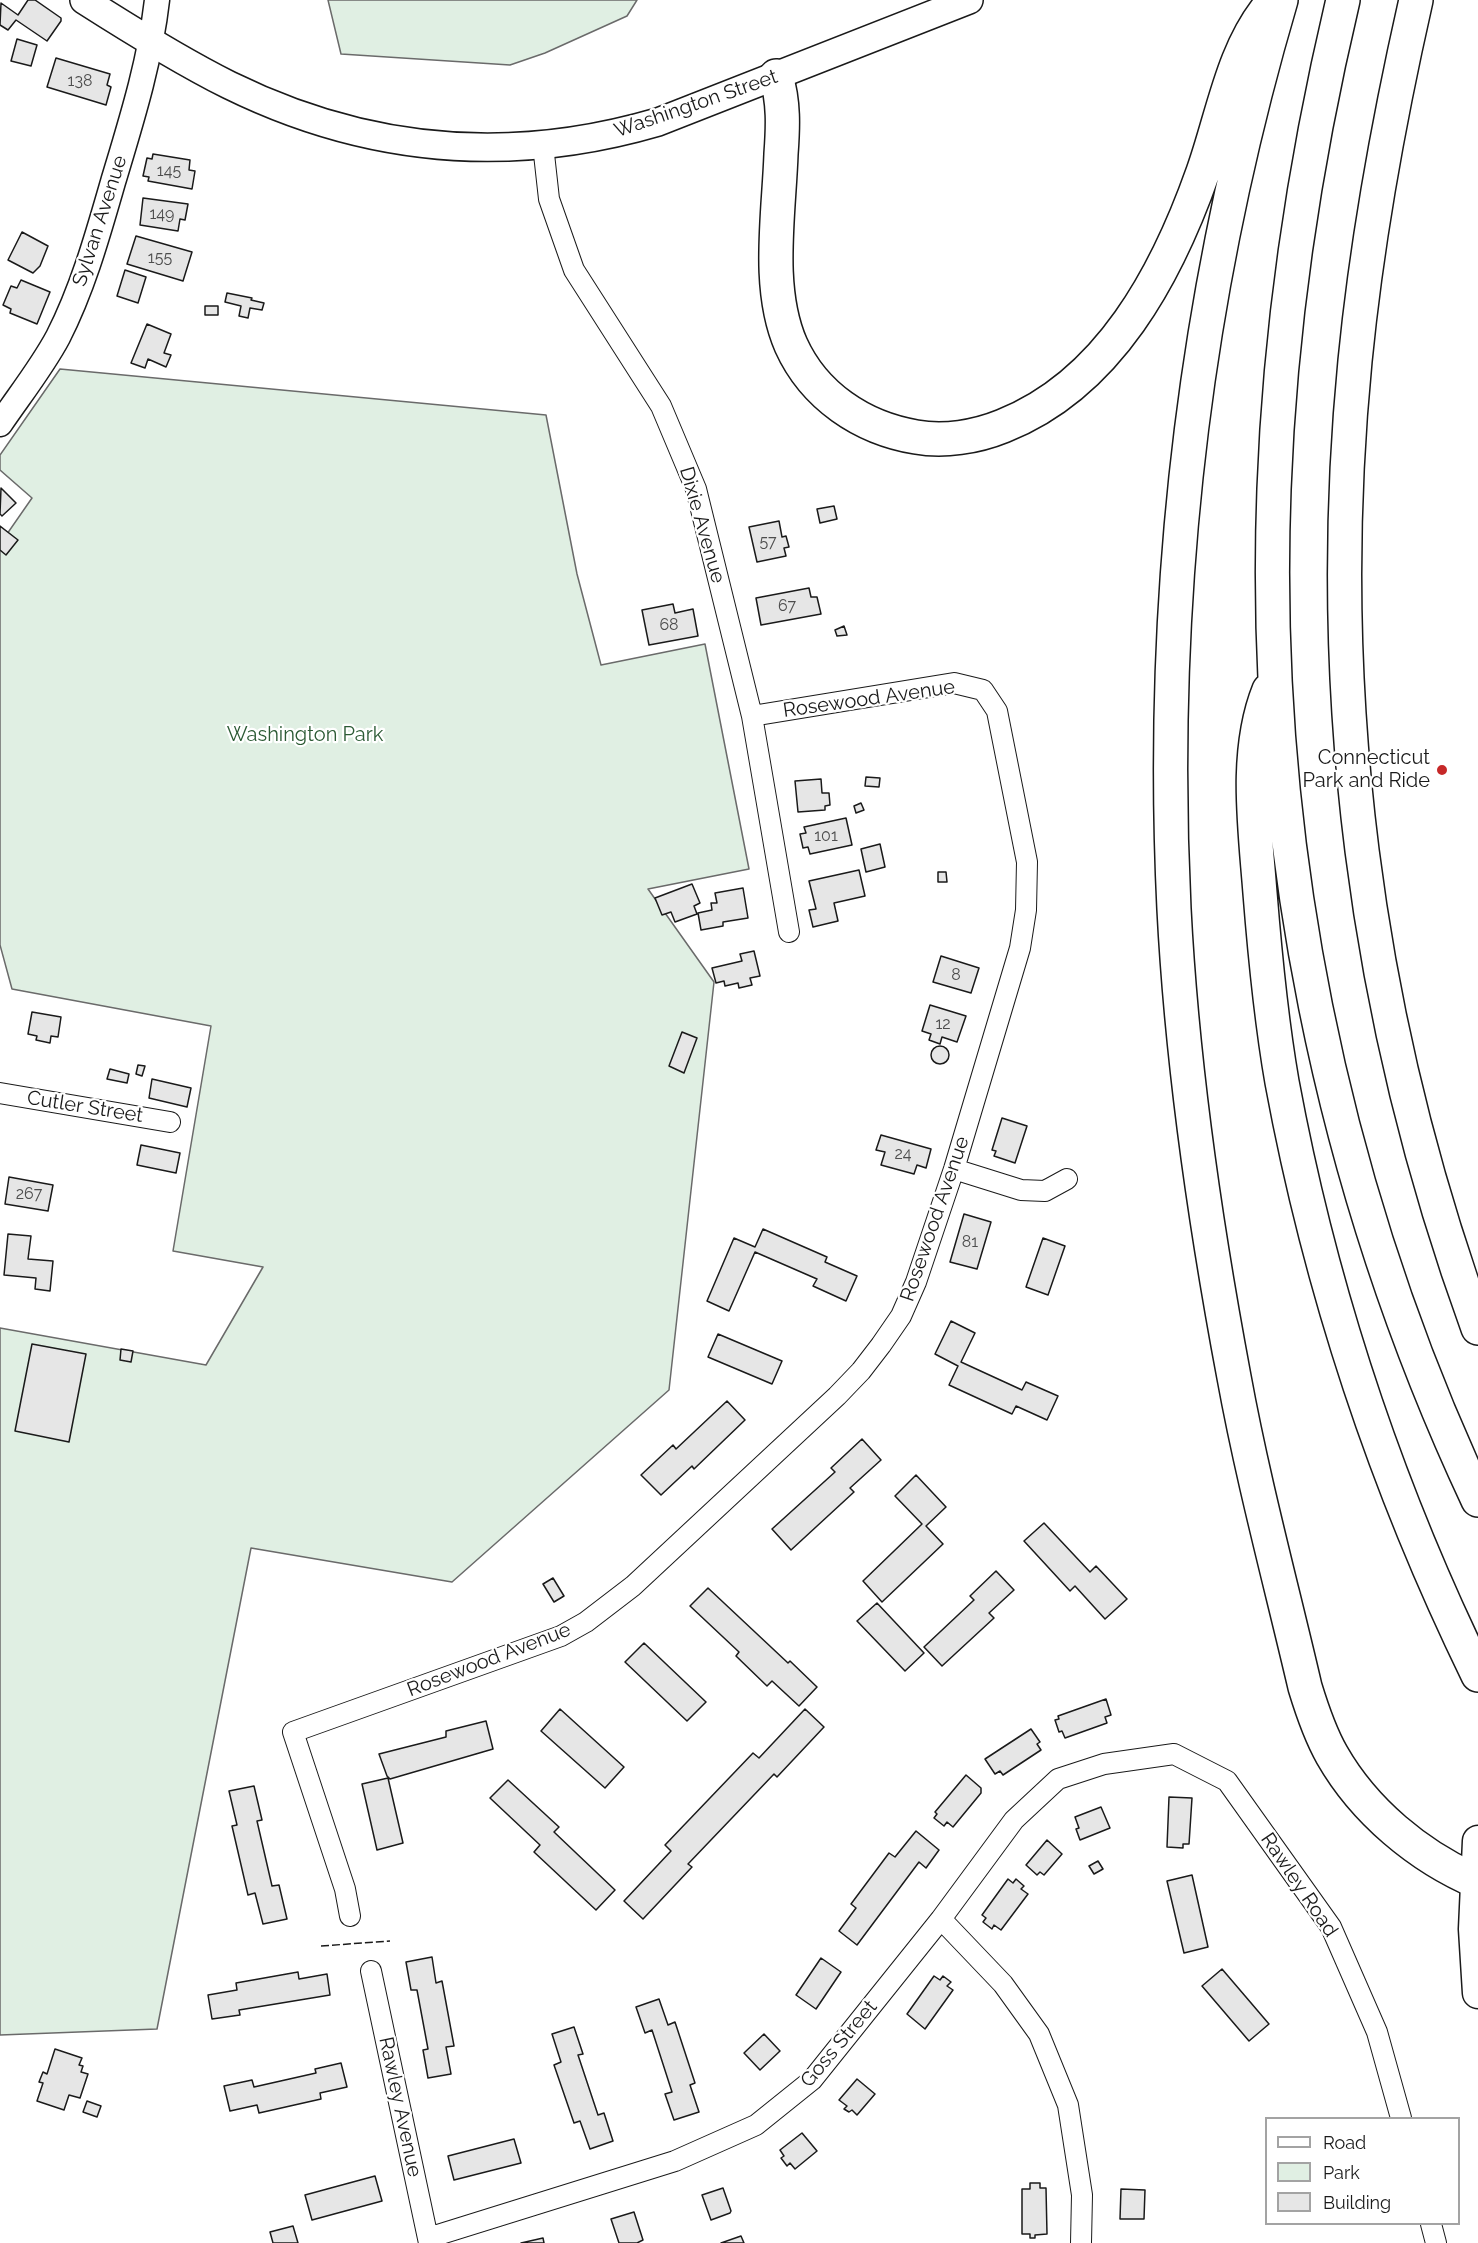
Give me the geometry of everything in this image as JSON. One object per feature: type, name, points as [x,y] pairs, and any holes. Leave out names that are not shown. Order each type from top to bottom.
[{"type":"highway","points":[[776,76],[782,96],[783,116],[777,288],[785,327],[796,354],[809,375],[827,394],[865,423],[891,432],[922,438],[965,437],[1012,423],[1050,402],[1095,364],[1133,317],[1164,263],[1185,219],[1218,128],[1244,43],[1274,0]]},
{"type":"highway","points":[[1281,0],[1243,146],[1218,263],[1194,409],[1181,522],[1172,656],[1170,803],[1174,912],[1184,1034],[1202,1182],[1234,1379],[1305,1687],[1314,1714],[1324,1740],[1341,1770],[1379,1815],[1429,1855],[1476,1882]]},
{"type":"highway","points":[[1342,0],[1303,204],[1281,383],[1273,529],[1276,671],[1283,787],[1305,958],[1331,1078],[1359,1188],[1390,1284],[1432,1397],[1478,1500]]},
{"type":"highway","points":[[1416,0],[1382,164],[1355,364],[1346,513],[1346,670],[1357,815],[1383,988],[1396,1053],[1450,1247],[1478,1328]]},
{"type":"highway","points":[[1276,671],[1264,703],[1255,739],[1255,809],[1271,1009],[1286,1104],[1329,1284],[1365,1401],[1424,1557],[1478,1675]]},
{"type":"main road","name":"Washington Street","points":[[84,0],[207,73],[253,96],[293,112],[350,131],[404,142],[447,147],[497,148],[543,145],[629,130],[689,111],[969,0]]},
{"type":"main road","points":[[1478,1841],[1474,1929],[1478,1994]]},
{"type":"street","name":"Sylvan Avenue","points":[[0,424],[57,338],[73,304],[101,222],[140,89],[158,0]]},
{"type":"street","name":"Dixie Avenue","points":[[543,145],[549,199],[574,270],[661,406],[696,489],[752,716],[789,932]]},
{"type":"street","name":"Rosewood Avenue","points":[[350,1916],[345,1889],[293,1732],[561,1636],[602,1611],[633,1586],[861,1371],[901,1316],[916,1282],[954,1169],[1020,948],[1026,909],[1027,862],[997,711],[983,690],[954,683],[752,716]]},
{"type":"street","name":"Cutler Street","points":[[0,1094],[170,1122]]},
{"type":"street","points":[[954,1169],[1021,1190],[1045,1191],[1067,1179]]},
{"type":"street","name":"Goss Street","points":[[429,2240],[675,2161],[756,2125],[812,2080],[941,1919],[1014,1820],[1058,1779],[1104,1764],[1174,1754]]},
{"type":"street","name":"Rawley Road","points":[[1174,1754],[1227,1781],[1331,1927],[1377,2032],[1401,2117]]},
{"type":"street","points":[[941,1919],[1003,1984],[1039,2034],[1068,2105],[1082,2196],[1081,2243]]},
{"type":"street","name":"Rawley Avenue","points":[[370,1971],[429,2240]]},
{"type":"street","points":[[1432,2225],[1436,2243]]},
{"type":"green space","points":[[328,0],[637,0],[627,16],[545,53],[510,65],[341,54]]},
{"type":"green space","name":"Washington Park","points":[[60,369],[546,415],[577,574],[601,665],[705,644],[749,869],[648,889],[714,982],[669,1390],[452,1582],[251,1548],[157,2029],[0,2035],[0,1328],[206,1365],[263,1267],[173,1251],[211,1026],[12,989],[0,945],[0,544],[32,498],[0,470],[0,455]]},
{"type":"building","points":[[28,0],[35,0],[61,18],[47,41],[16,20],[8,30],[0,25],[1,3],[18,15]]},
{"type":"building","points":[[17,39],[37,45],[31,66],[11,61]]},
{"type":"building","points":[[56,58],[110,74],[107,85],[111,87],[106,105],[47,87]]},
{"type":"building","points":[[153,154],[190,160],[189,170],[195,171],[192,189],[148,181],[149,177],[143,176],[147,158],[152,159]]},
{"type":"building","points":[[143,198],[188,204],[185,220],[180,219],[178,231],[140,225]]},
{"type":"building","points":[[22,232],[48,246],[40,266],[33,273],[8,260]]},
{"type":"building","points":[[136,236],[192,252],[183,281],[127,264]]},
{"type":"building","points":[[125,270],[146,277],[138,303],[117,296]]},
{"type":"building","points":[[21,280],[50,292],[37,324],[10,313],[11,309],[3,305],[11,286],[17,288]]},
{"type":"building","points":[[227,293],[264,303],[262,310],[250,308],[248,318],[239,316],[241,306],[225,302]]},
{"type":"building","points":[[205,306],[218,306],[218,315],[205,315]]},
{"type":"building","points":[[147,324],[171,334],[164,353],[171,355],[166,367],[148,359],[145,368],[131,363]]},
{"type":"building","points":[[1,488],[16,503],[2,516],[0,514]]},
{"type":"building","points":[[834,506],[837,519],[820,523],[817,509]]},
{"type":"building","points":[[779,521],[782,537],[786,536],[789,547],[784,548],[786,556],[757,562],[749,527]]},
{"type":"building","points":[[0,526],[18,540],[6,555],[0,550]]},
{"type":"building","points":[[809,588],[811,597],[817,597],[821,614],[761,625],[756,598]]},
{"type":"building","points":[[673,604],[675,613],[693,609],[698,636],[649,645],[642,610]]},
{"type":"building","points":[[844,626],[847,635],[837,636],[835,630]]},
{"type":"building","points":[[866,777],[880,778],[879,787],[865,786]]},
{"type":"building","points":[[821,779],[822,793],[829,793],[830,805],[825,806],[825,810],[798,812],[795,781]]},
{"type":"building","points":[[861,803],[864,810],[856,813],[854,806]]},
{"type":"building","points":[[846,818],[852,845],[810,854],[808,847],[803,848],[800,834],[806,833],[804,827]]},
{"type":"building","points":[[880,844],[885,867],[866,872],[861,849]]},
{"type":"building","points":[[859,870],[865,896],[834,903],[838,921],[813,927],[809,910],[816,909],[809,881]]},
{"type":"building","points":[[938,872],[946,872],[947,882],[938,882]]},
{"type":"building","points":[[692,884],[700,903],[694,906],[697,914],[675,922],[671,912],[662,915],[655,898]]},
{"type":"building","points":[[743,888],[748,918],[723,922],[723,926],[701,930],[698,913],[712,910],[711,903],[717,903],[715,893]]},
{"type":"building","points":[[754,951],[760,976],[750,978],[752,985],[739,988],[738,983],[725,986],[724,981],[716,983],[712,968],[742,961],[740,954]]},
{"type":"building","points":[[941,956],[979,968],[971,993],[933,982]]},
{"type":"building","points":[[930,1005],[966,1016],[957,1042],[942,1037],[940,1044],[929,1040],[931,1034],[922,1031]]},
{"type":"building","points":[[32,1012],[61,1017],[58,1037],[51,1036],[50,1043],[36,1040],[37,1036],[28,1034]]},
{"type":"building","points":[[682,1032],[697,1038],[684,1073],[669,1066]]},
{"type":"building","points":[[940,1046],[946,1049],[949,1055],[946,1061],[940,1064],[934,1061],[931,1055],[934,1049]]},
{"type":"building","points":[[138,1065],[145,1066],[142,1076],[136,1074]]},
{"type":"building","points":[[110,1069],[129,1074],[127,1083],[107,1079]]},
{"type":"building","points":[[152,1079],[191,1088],[187,1107],[149,1098]]},
{"type":"building","points":[[1002,1118],[1027,1126],[1015,1163],[994,1156],[996,1151],[992,1150]]},
{"type":"building","points":[[881,1135],[931,1149],[926,1168],[917,1165],[914,1174],[881,1165],[885,1152],[876,1150]]},
{"type":"building","points":[[141,1145],[180,1153],[176,1173],[137,1165]]},
{"type":"building","points":[[9,1177],[53,1185],[48,1211],[5,1204]]},
{"type":"building","points":[[964,1214],[991,1222],[977,1269],[950,1262]]},
{"type":"building","points":[[763,1229],[827,1257],[825,1262],[857,1276],[846,1301],[813,1286],[817,1279],[755,1252],[729,1311],[707,1301],[734,1238],[755,1247]]},
{"type":"building","points":[[8,1234],[31,1236],[28,1259],[53,1261],[50,1291],[35,1289],[36,1278],[4,1275]]},
{"type":"building","points":[[1043,1238],[1065,1246],[1048,1295],[1026,1287]]},
{"type":"building","points":[[951,1321],[975,1333],[961,1362],[1022,1390],[1026,1382],[1058,1396],[1047,1420],[1016,1406],[1012,1414],[949,1385],[958,1366],[935,1354]]},
{"type":"building","points":[[718,1334],[782,1361],[772,1384],[708,1357]]},
{"type":"building","points":[[32,1344],[86,1354],[69,1442],[15,1431]]},
{"type":"building","points":[[121,1349],[133,1351],[131,1362],[120,1360]]},
{"type":"building","points":[[727,1401],[745,1420],[694,1469],[692,1466],[661,1495],[641,1475],[673,1445],[676,1449]]},
{"type":"building","points":[[862,1439],[881,1460],[850,1488],[854,1492],[791,1550],[772,1529],[835,1472],[831,1468]]},
{"type":"building","points":[[916,1475],[946,1507],[926,1526],[943,1544],[882,1602],[863,1581],[922,1524],[895,1496]]},
{"type":"building","points":[[1044,1523],[1090,1572],[1096,1566],[1127,1599],[1105,1619],[1075,1586],[1070,1591],[1024,1541]]},
{"type":"building","points":[[996,1571],[1014,1590],[989,1613],[994,1618],[942,1666],[924,1647],[974,1600],[970,1596]]},
{"type":"building","points":[[553,1578],[564,1596],[554,1602],[543,1584]]},
{"type":"building","points":[[708,1588],[817,1687],[799,1706],[772,1681],[767,1686],[736,1656],[739,1652],[690,1606]]},
{"type":"building","points":[[877,1603],[924,1653],[905,1671],[857,1621]]},
{"type":"building","points":[[644,1643],[706,1702],[687,1721],[625,1662]]},
{"type":"building","points":[[1106,1699],[1111,1715],[1105,1717],[1107,1723],[1065,1738],[1062,1731],[1059,1732],[1055,1720],[1059,1719],[1058,1716]]},
{"type":"building","points":[[560,1709],[624,1767],[605,1788],[541,1731]]},
{"type":"building","points":[[805,1709],[824,1727],[777,1777],[774,1774],[688,1864],[692,1867],[643,1919],[624,1901],[671,1851],[665,1845],[753,1753],[759,1758]]},
{"type":"building","points":[[486,1721],[493,1749],[390,1779],[387,1776],[379,1754],[446,1737],[446,1731]]},
{"type":"building","points":[[1031,1729],[1040,1742],[1037,1744],[1041,1750],[1003,1775],[1000,1771],[995,1774],[985,1759]]},
{"type":"building","points":[[966,1775],[981,1788],[981,1793],[953,1827],[947,1822],[944,1826],[934,1818],[937,1814],[935,1812]]},
{"type":"building","points":[[388,1778],[403,1843],[377,1850],[362,1784]]},
{"type":"building","points":[[508,1780],[559,1827],[554,1832],[615,1890],[596,1910],[534,1852],[540,1845],[490,1798]]},
{"type":"building","points":[[254,1786],[262,1820],[257,1821],[272,1886],[279,1885],[287,1919],[263,1924],[255,1893],[248,1895],[232,1826],[237,1825],[229,1791]]},
{"type":"building","points":[[1169,1797],[1192,1798],[1189,1844],[1183,1844],[1183,1848],[1167,1847]]},
{"type":"building","points":[[1101,1807],[1110,1828],[1080,1840],[1075,1817]]},
{"type":"building","points":[[916,1831],[939,1850],[926,1868],[919,1862],[857,1945],[839,1931],[856,1908],[851,1904],[889,1853],[895,1857]]},
{"type":"building","points":[[1047,1840],[1062,1854],[1044,1875],[1040,1872],[1037,1875],[1026,1865]]},
{"type":"building","points":[[1098,1861],[1103,1869],[1094,1874],[1089,1866]]},
{"type":"building","points":[[1192,1875],[1208,1947],[1184,1953],[1167,1881]]},
{"type":"building","points":[[1008,1879],[1013,1883],[1016,1879],[1024,1886],[1021,1889],[1028,1894],[1001,1930],[994,1925],[992,1929],[983,1922],[986,1918],[982,1915]]},
{"type":"building","points":[[432,1957],[436,1983],[442,1981],[454,2046],[446,2047],[451,2074],[428,2078],[423,2050],[428,2049],[417,1990],[411,1990],[406,1962]]},
{"type":"building","points":[[821,1958],[841,1972],[816,2009],[796,1995]]},
{"type":"building","points":[[1222,1969],[1269,2024],[1249,2041],[1202,1986]]},
{"type":"building","points":[[298,1972],[299,1979],[327,1974],[330,1995],[239,2010],[240,2015],[212,2019],[208,1995],[237,1990],[236,1983]]},
{"type":"building","points":[[934,1976],[940,1980],[943,1976],[951,1982],[947,1986],[953,1990],[925,2029],[907,2014]]},
{"type":"building","points":[[659,1999],[668,2025],[675,2022],[695,2083],[690,2085],[699,2112],[674,2120],[665,2094],[672,2092],[652,2030],[645,2033],[636,2007]]},
{"type":"building","points":[[574,2027],[583,2054],[578,2055],[598,2115],[604,2113],[613,2141],[590,2149],[580,2121],[574,2123],[554,2065],[561,2062],[552,2034]]},
{"type":"building","points":[[764,2034],[780,2051],[760,2070],[744,2053]]},
{"type":"building","points":[[55,2049],[82,2058],[79,2065],[83,2066],[81,2072],[88,2074],[80,2098],[69,2095],[64,2110],[37,2101],[43,2083],[39,2082],[43,2072],[47,2074]]},
{"type":"building","points":[[341,2063],[347,2087],[320,2093],[321,2099],[259,2113],[257,2105],[230,2111],[224,2086],[252,2080],[254,2087],[316,2073],[315,2069]]},
{"type":"building","points":[[857,2079],[875,2094],[857,2115],[852,2110],[849,2112],[844,2109],[847,2106],[839,2100]]},
{"type":"building","points":[[87,2101],[101,2106],[97,2117],[83,2112]]},
{"type":"building","points":[[802,2133],[817,2151],[795,2169],[790,2163],[787,2166],[781,2158],[784,2156],[780,2150]]},
{"type":"building","points":[[514,2139],[521,2163],[454,2180],[448,2156]]},
{"type":"building","points":[[375,2176],[382,2201],[312,2220],[305,2195]]},
{"type":"building","points":[[1030,2183],[1040,2183],[1040,2188],[1046,2188],[1047,2234],[1035,2235],[1035,2238],[1030,2238],[1030,2234],[1022,2234],[1022,2189],[1030,2189]]},
{"type":"building","points":[[723,2188],[731,2211],[711,2220],[702,2195]]},
{"type":"building","points":[[1121,2189],[1145,2190],[1144,2219],[1120,2219]]},
{"type":"building","points":[[634,2212],[643,2240],[637,2243],[619,2243],[611,2219]]},
{"type":"building","points":[[293,2226],[298,2243],[273,2243],[270,2232]]},
{"type":"building","points":[[741,2236],[744,2243],[721,2243]]},
{"type":"building","points":[[543,2238],[544,2243],[521,2243]]},
{"type":"fence","points":[[321,1946],[390,1941]]},
{"type":"place","name":"Connecticut Park and Ride","points":[[1442,770]]}]
